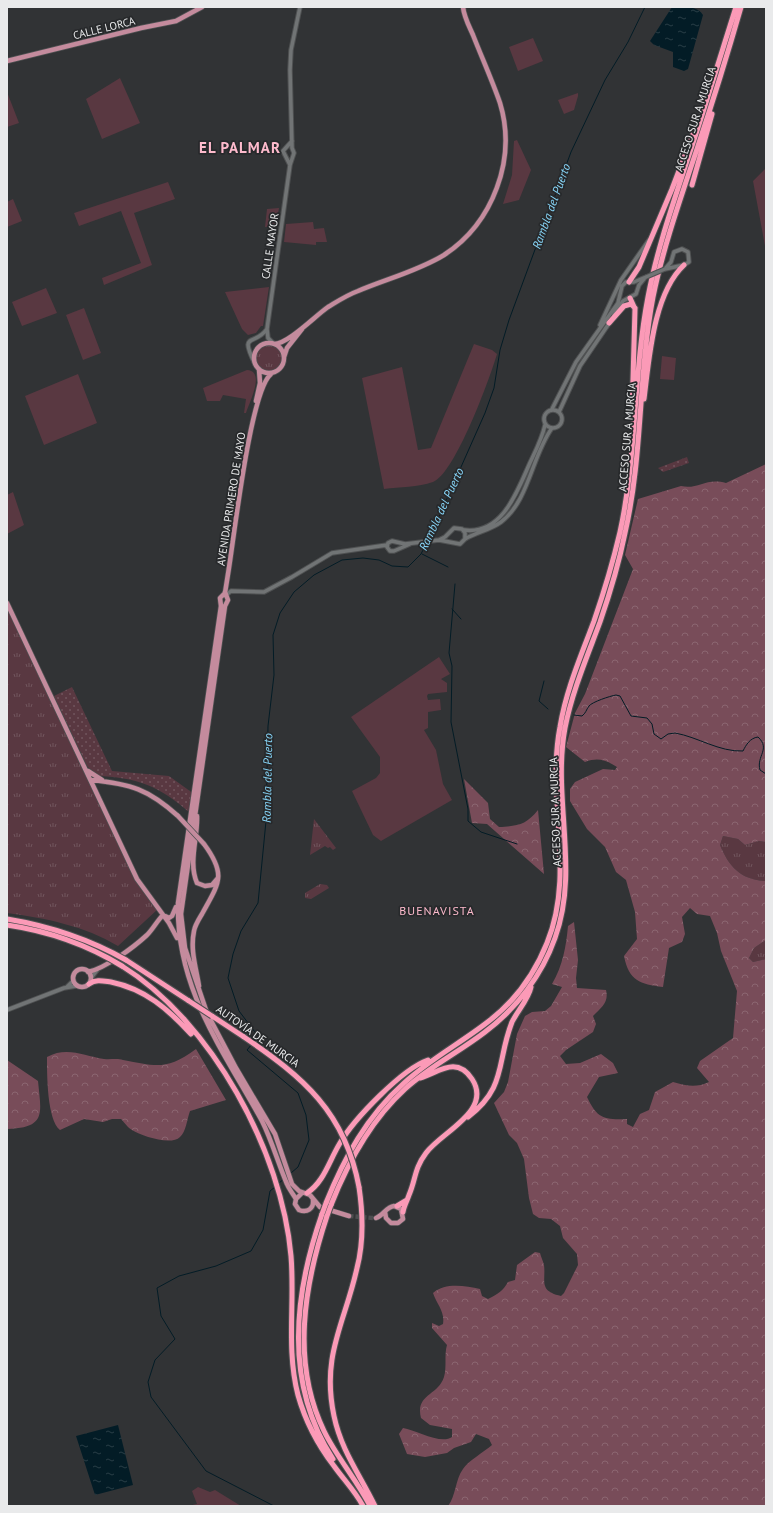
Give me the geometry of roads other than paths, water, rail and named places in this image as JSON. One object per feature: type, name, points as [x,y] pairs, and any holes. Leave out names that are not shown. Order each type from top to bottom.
[{"type":"highway","name":"ACCESO SUR A MURCIA","points":[[370,1506],[324,1432],[312,1402],[306,1370],[304,1331],[308,1291],[325,1214],[350,1150],[374,1114],[399,1087],[433,1059],[488,1022],[507,1005],[534,970],[552,931],[558,903],[562,870],[555,777],[559,729],[569,689],[600,603],[616,550],[628,492],[640,346],[651,281],[667,223],[736,7]]},
{"type":"highway","name":"ACCESO SUR A MURCIA","points":[[328,1204],[353,1157],[366,1136],[389,1105],[417,1079],[490,1029],[512,1008],[532,984],[552,946],[563,909],[567,869],[561,777],[564,735],[575,690],[608,599],[624,538],[633,492],[641,416],[647,335],[660,264],[671,225],[741,7]]},
{"type":"highway","points":[[692,185],[730,44]]},
{"type":"highway","points":[[631,282],[639,267],[672,189],[697,123],[700,120]]},
{"type":"highway","points":[[641,416],[652,339],[660,310],[670,283],[682,266]]},
{"type":"highway","points":[[629,298],[636,309],[632,387],[634,432]]},
{"type":"highway","points":[[609,323],[624,306],[631,304],[636,309]]},
{"type":"highway","name":"AUTOVÍA DE MURCIA","points":[[7,919],[64,932],[98,945],[126,960],[289,1068],[321,1101],[333,1119],[346,1145],[359,1186],[362,1220],[360,1254],[355,1277],[334,1346],[330,1387],[334,1416],[342,1445],[375,1506]]},
{"type":"highway","points":[[7,925],[62,937],[96,951],[122,966],[161,996],[188,1025],[218,1063],[245,1109],[270,1164],[284,1209],[292,1265],[291,1349],[296,1386],[304,1413],[318,1442],[334,1466],[355,1492],[363,1506]]},
{"type":"highway","points":[[89,984],[100,981],[128,987],[144,994],[165,1008],[208,1053],[245,1109]]},
{"type":"highway","points":[[445,1134],[480,1108],[494,1089],[500,1072],[512,1024],[530,991],[532,984]]},
{"type":"highway","points":[[304,1193],[316,1187],[341,1142],[369,1107],[402,1077],[424,1062],[433,1059]]},
{"type":"highway","points":[[403,1212],[419,1163],[432,1145],[464,1119],[473,1108],[476,1093],[473,1081],[467,1074],[452,1067],[438,1069],[417,1079]]},
{"type":"highway","points":[[396,1206],[407,1199]]},
{"type":"highway","name":"ACCESO SUR A MURCIA","points":[[325,1214],[310,1251],[302,1296],[298,1341],[300,1373],[305,1398],[316,1429],[331,1456],[355,1492]]},
{"type":"main road","name":"CALLE LORCA","points":[[7,61],[141,28],[176,21],[202,7]]},
{"type":"main road","points":[[305,325],[287,348],[281,370],[271,374],[259,369],[255,364],[254,356],[257,349],[263,344],[285,341],[305,325],[343,298],[425,264],[448,252],[474,228],[490,203],[499,183],[504,162],[504,122],[498,99],[462,8]]},
{"type":"main road","points":[[273,343],[281,348],[284,357]]},
{"type":"main road","name":"AVENIDA PRIMERO DE MAYO","points":[[197,801],[213,698],[249,437],[260,383],[259,369]]},
{"type":"main road","name":"AVENIDA PRIMERO DE MAYO","points":[[255,410],[264,383],[271,374]]},
{"type":"main road","points":[[182,955],[177,925],[178,903],[221,602],[226,596]]},
{"type":"main road","points":[[7,603],[137,879],[174,931],[205,1022],[262,1122],[285,1171],[296,1189],[304,1193],[320,1207]]},
{"type":"main road","points":[[207,703],[213,698],[209,692]]},
{"type":"main road","points":[[87,771],[106,781]]},
{"type":"main road","points":[[91,780],[106,781],[136,787],[150,793],[178,816],[212,855],[219,873],[218,883],[195,928],[192,943],[201,998]]},
{"type":"main road","points":[[96,790],[100,784],[106,781]]},
{"type":"main road","points":[[197,801],[198,829],[193,874],[197,883],[205,886],[217,880],[219,873]]},
{"type":"main road","points":[[197,801],[181,914],[185,948],[201,998],[213,1027],[275,1134],[287,1184],[296,1200],[296,1206],[299,1210],[305,1211],[311,1208],[320,1207],[349,1216]]},
{"type":"main road","points":[[163,915],[169,918],[172,916],[178,903]]},
{"type":"main road","points":[[88,972],[99,968],[144,938],[163,915]]},
{"type":"main road","points":[[82,969],[88,972],[91,978],[89,984],[83,988],[76,986],[73,981],[73,975],[78,970],[82,969]]},
{"type":"main road","points":[[296,1200],[304,1193]]},
{"type":"main road","points":[[311,1208],[313,1200]]},
{"type":"main road","points":[[396,1206],[403,1212],[403,1219],[398,1223],[392,1223],[387,1220],[374,1218],[385,1212],[388,1207],[396,1206]]},
{"type":"main road","points":[[385,1212],[387,1220]]},
{"type":"street","points":[[290,165],[283,151],[290,147],[293,140],[290,70],[291,50],[300,7]]},
{"type":"street","name":"CALLE MAYOR","points":[[266,329],[290,165],[294,153],[290,147]]},
{"type":"street","points":[[286,158],[292,157]]},
{"type":"street","points":[[596,333],[621,280],[652,235]]},
{"type":"street","points":[[437,540],[449,534],[454,528],[473,530],[483,527],[499,518],[506,510],[515,496],[540,439],[545,424],[544,415],[547,411],[552,409],[576,362],[616,306],[622,286],[665,269],[682,266],[690,259],[688,252],[681,248],[676,250],[673,258],[665,269]]},
{"type":"street","points":[[673,258],[675,263],[682,266]]},
{"type":"street","points":[[559,412],[577,370],[621,304],[636,294],[640,282],[646,277]]},
{"type":"street","points":[[631,282],[636,285],[638,290]]},
{"type":"street","points":[[621,292],[624,296],[629,298]]},
{"type":"street","points":[[255,364],[247,348],[249,341],[263,334],[266,329]]},
{"type":"street","points":[[266,329],[268,338],[273,343]]},
{"type":"street","points":[[545,424],[552,428],[557,427],[561,422],[562,417],[559,412],[552,409]]},
{"type":"street","points":[[226,596],[262,593],[292,578],[332,553],[387,547],[391,541],[397,544],[410,544],[437,540],[460,544],[465,539],[493,528],[509,515],[520,498],[552,428]]},
{"type":"street","points":[[464,530],[465,539]]},
{"type":"street","points":[[449,534],[452,542]]},
{"type":"street","points":[[397,544],[397,549]]},
{"type":"street","points":[[387,547],[391,552],[410,544]]},
{"type":"street","points":[[91,978],[99,968]]},
{"type":"street","points":[[64,988],[73,981]]},
{"type":"street","points":[[7,1010],[64,988],[76,986]]},
{"type":"water","points":[[672,7],[693,8],[703,15],[688,69],[684,71],[673,67],[673,52],[654,45],[650,41]]},
{"type":"water","points":[[118,1425],[133,1485],[95,1495],[76,1436]]},
{"type":"waterway","name":"Rambla del Puerto","points":[[429,539],[485,413],[494,388],[500,350],[509,320],[571,152],[605,80],[628,42],[645,7]]},
{"type":"waterway","name":"Rambla del Puerto","points":[[254,1042],[258,1036],[239,1011],[228,978],[233,954],[241,931],[258,903],[266,821],[268,726],[274,675],[273,635],[280,613],[294,592],[314,575],[342,560],[363,558],[379,560],[392,566],[408,567],[421,554],[426,544]]},
{"type":"waterway","points":[[422,554],[448,567]]},
{"type":"waterway","points":[[455,584],[449,653],[452,666],[451,722],[468,809],[468,821],[481,832],[517,844]]},
{"type":"waterway","points":[[452,609],[461,619]]},
{"type":"waterway","points":[[544,681],[539,701],[548,709]]},
{"type":"waterway","points":[[574,715],[582,716],[591,704],[601,699],[616,695],[620,696],[631,716],[647,718],[652,724],[654,734],[661,739],[668,734],[675,733],[717,747],[734,751],[743,751],[751,740],[758,737],[762,741],[763,745],[759,765],[760,770],[766,774]]},
{"type":"waterway","name":"Rambla del Puerto","points":[[252,1044],[247,1050],[298,1093],[306,1115],[309,1140],[298,1167],[291,1173]]},
{"type":"waterway","name":"Rambla del Puerto","points":[[279,1183],[284,1179]]},
{"type":"waterway","name":"Rambla del Puerto","points":[[274,1506],[206,1471],[151,1397],[148,1382],[155,1360],[175,1339],[161,1316],[157,1288],[179,1276],[216,1266],[251,1251],[263,1230],[270,1191],[275,1187]]},
{"type":"tunnel","points":[[349,1216],[373,1218]]},
{"type":"district","name":"EL PALMAR","points":[[240,147]]},
{"type":"district","name":"BUENAVISTA","points":[[437,910]]}]
